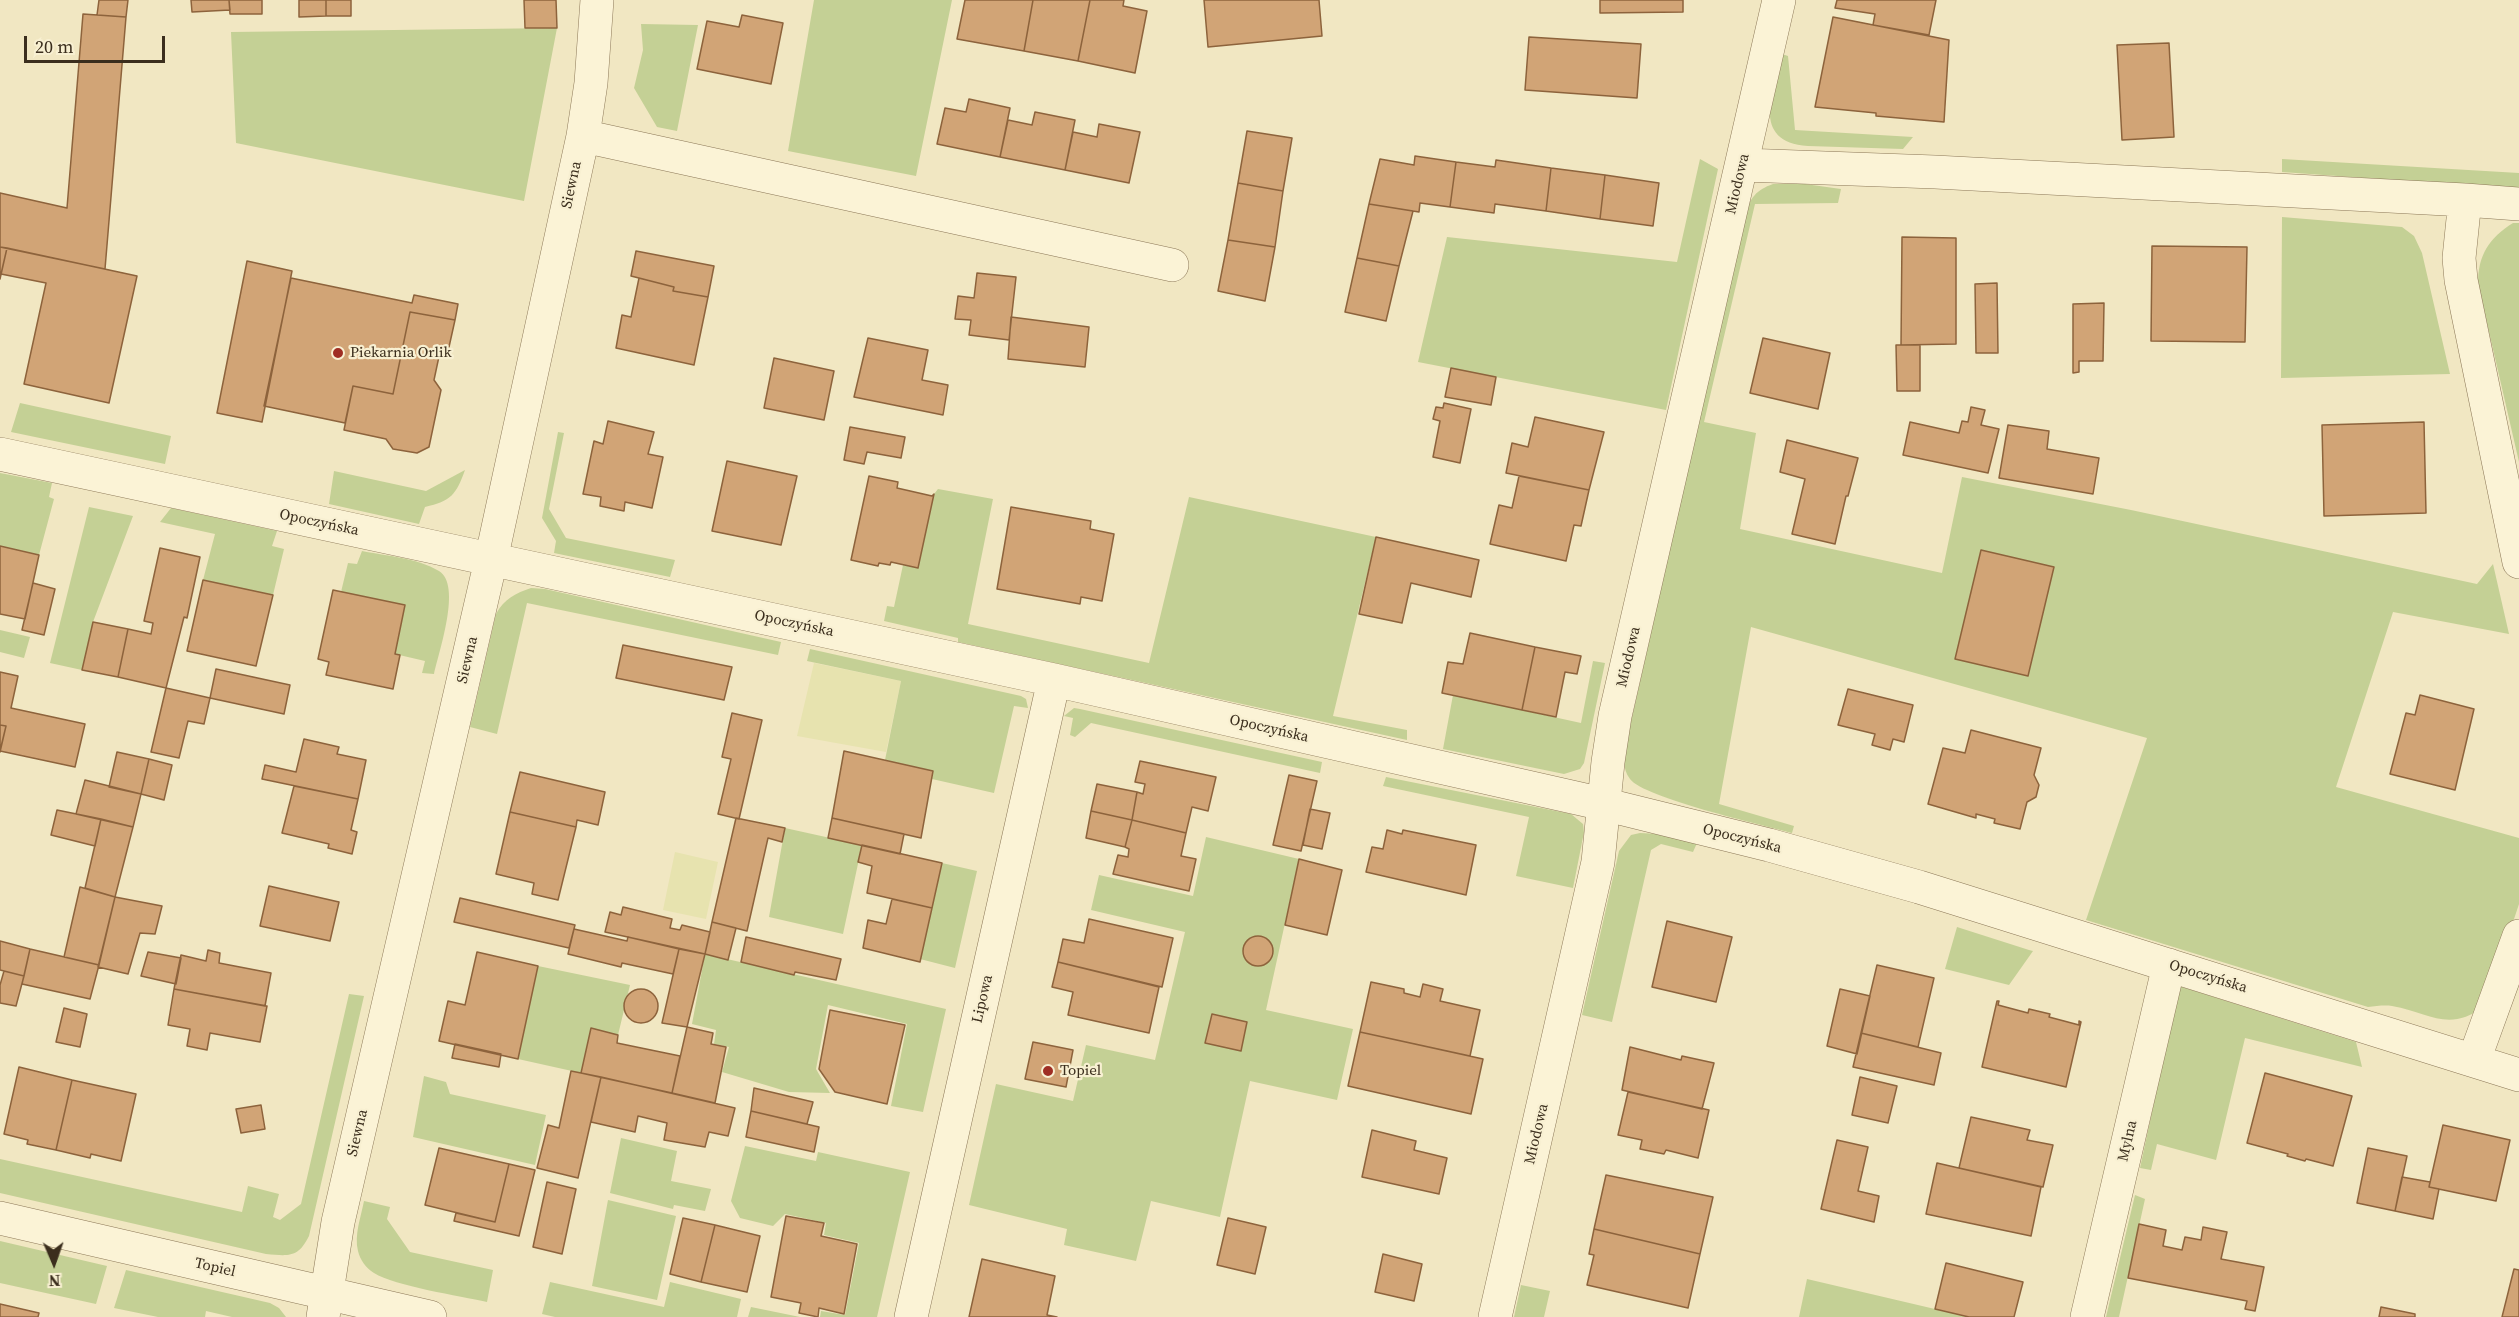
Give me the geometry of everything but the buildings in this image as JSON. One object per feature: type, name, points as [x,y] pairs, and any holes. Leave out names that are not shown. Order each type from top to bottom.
[{"type":"street","name":"Siewna","points":[[325,1305],[338,1222],[491,560],[583,136],[591,83],[597,0]]},
{"type":"street","name":"Miodowa","points":[[1495,1317],[1598,862],[1603,804],[1616,716],[1779,0]]},
{"type":"street","points":[[583,136],[1172,265]]},
{"type":"street","points":[[1743,165],[1969,173],[2519,204]]},
{"type":"street","points":[[2465,200],[2459,258],[2462,280],[2519,562]]},
{"type":"street","name":"Opoczyńska","points":[[0,454],[1054,680],[1603,804],[1769,845],[1919,887],[2519,1075]]},
{"type":"street","name":"Lipowa","points":[[911,1317],[1054,680]]},
{"type":"street","points":[[2474,1060],[2519,936]]},
{"type":"street","name":"Mylna","points":[[2087,1317],[2169,965]]},
{"type":"street","name":"Topiel","points":[[0,1218],[325,1305],[430,1317]]},
{"type":"shaded area","points":[[814,663],[901,681],[886,752],[797,736]]},
{"type":"shaded area","points":[[675,852],[718,862],[706,919],[663,910]]},
{"type":"green space","points":[[814,0],[952,0],[916,176],[788,151]]},
{"type":"green space","points":[[641,24],[698,25],[677,131],[657,127],[634,88],[643,50]]},
{"type":"green space","points":[[557,28],[524,201],[236,143],[231,32]]},
{"type":"green space","points":[[1782,54],[1788,56],[1795,130],[1913,137],[1903,149],[1808,146],[1790,142],[1778,135],[1772,125],[1770,112],[1774,83]]},
{"type":"green space","points":[[1700,159],[1718,169],[1666,410],[1418,362],[1447,237],[1677,262]]},
{"type":"green space","points":[[2282,159],[2519,173],[2519,189],[2282,172]]},
{"type":"green space","points":[[1773,184],[1805,184],[1841,189],[1838,203],[1755,204],[1704,422],[1756,433],[1740,529],[1942,573],[1962,477],[2131,510],[2477,584],[2493,564],[2509,634],[2393,612],[2336,787],[2519,838],[2519,904],[2485,1006],[2472,1014],[2450,1020],[2392,1006],[2368,1007],[2086,920],[2147,738],[1751,627],[1719,804],[1794,826],[1792,833],[1680,802],[1657,794],[1630,779],[1625,767],[1626,744],[1745,215],[1754,195]]},
{"type":"green space","points":[[2282,217],[2402,227],[2414,236],[2422,253],[2450,374],[2281,378]]},
{"type":"green space","points":[[2513,223],[2519,223],[2519,462],[2478,284],[2480,264],[2486,248],[2497,235]]},
{"type":"green space","points":[[20,403],[171,436],[165,464],[11,432]]},
{"type":"green space","points":[[558,432],[564,433],[549,509],[566,538],[675,560],[670,577],[554,553],[556,541],[542,518]]},
{"type":"green space","points":[[465,470],[459,485],[451,496],[425,507],[419,524],[329,504],[334,471],[426,491]]},
{"type":"green space","points":[[0,473],[52,483],[49,497],[54,499],[39,555],[0,546]]},
{"type":"green space","points":[[938,489],[993,499],[968,624],[1149,663],[1189,497],[1376,537],[1333,716],[1407,730],[1407,740],[958,642],[958,638],[884,621],[887,606],[894,607],[903,565],[918,568],[934,494]]},
{"type":"green space","points":[[89,507],[133,516],[93,622],[82,670],[50,663]]},
{"type":"green space","points":[[171,508],[277,531],[272,546],[284,549],[273,595],[203,580],[215,534],[160,522]]},
{"type":"green space","points":[[362,551],[421,563],[439,571],[446,579],[449,604],[434,674],[422,673],[425,661],[395,654],[405,605],[341,592],[348,563],[357,564]]},
{"type":"green space","points":[[531,588],[545,589],[781,642],[778,655],[527,603],[497,734],[470,727],[496,614],[511,597]]},
{"type":"green space","points":[[0,630],[30,637],[24,658],[0,652]]},
{"type":"green space","points":[[810,649],[1026,699],[1028,708],[1014,706],[994,793],[932,779],[933,771],[885,760],[901,681],[807,661]]},
{"type":"green space","points":[[1593,661],[1605,663],[1584,763],[1580,769],[1564,774],[1443,749],[1453,695],[1581,723]]},
{"type":"green space","points":[[1074,708],[1322,762],[1320,773],[1091,723],[1075,737],[1070,735],[1073,718],[1064,716]]},
{"type":"green space","points":[[1386,777],[1571,814],[1583,824],[1584,832],[1573,888],[1516,876],[1529,817],[1383,786]]},
{"type":"green space","points":[[785,828],[862,845],[843,934],[769,917]]},
{"type":"green space","points":[[1660,834],[1697,843],[1693,852],[1661,844],[1651,850],[1612,1022],[1582,1015],[1619,851],[1631,835]]},
{"type":"green space","points":[[1206,837],[1299,859],[1266,1010],[1353,1029],[1337,1100],[1250,1081],[1220,1217],[1151,1201],[1136,1261],[1064,1245],[1067,1229],[969,1205],[996,1084],[1073,1101],[1086,1045],[1155,1060],[1185,932],[1091,910],[1099,875],[1193,896]]},
{"type":"green space","points":[[942,863],[977,871],[955,968],[920,959]]},
{"type":"green space","points":[[1957,927],[2033,951],[2009,985],[1945,969]]},
{"type":"green space","points":[[705,954],[946,1009],[923,1112],[891,1106],[907,1024],[828,1005],[816,1069],[830,1093],[789,1092],[722,1072],[729,1047],[714,1044],[716,1030],[692,1024]]},
{"type":"green space","points":[[538,966],[630,985],[618,1035],[591,1028],[581,1073],[518,1059]]},
{"type":"green space","points":[[2179,986],[2356,1042],[2362,1067],[2245,1038],[2216,1160],[2157,1144],[2151,1170],[2140,1168]]},
{"type":"green space","points":[[349,994],[364,996],[309,1236],[297,1252],[287,1255],[266,1254],[0,1193],[0,1159],[242,1212],[248,1186],[279,1194],[273,1217],[280,1220],[301,1204]]},
{"type":"green space","points":[[424,1076],[446,1082],[450,1094],[546,1115],[535,1165],[413,1137]]},
{"type":"green space","points":[[621,1138],[677,1151],[671,1181],[711,1189],[705,1211],[674,1205],[673,1209],[610,1193]]},
{"type":"green space","points":[[745,1146],[816,1161],[818,1152],[910,1172],[877,1317],[820,1317],[821,1311],[845,1315],[859,1243],[824,1235],[826,1223],[785,1214],[773,1226],[740,1218],[731,1201]]},
{"type":"green space","points":[[2135,1195],[2145,1199],[2119,1317],[2106,1317]]},
{"type":"green space","points":[[608,1200],[676,1216],[657,1300],[592,1286]]},
{"type":"green space","points":[[364,1201],[390,1207],[387,1219],[410,1252],[493,1270],[487,1302],[397,1282],[371,1271],[362,1261],[357,1245],[357,1232]]},
{"type":"green space","points":[[0,1241],[107,1266],[96,1304],[0,1283]]},
{"type":"green space","points":[[126,1270],[270,1303],[279,1308],[286,1317],[232,1317],[206,1311],[205,1317],[158,1317],[114,1308]]},
{"type":"green space","points":[[1807,1279],[1969,1317],[1799,1317]]},
{"type":"green space","points":[[550,1282],[664,1307],[670,1282],[741,1299],[737,1317],[555,1317],[542,1314]]},
{"type":"green space","points":[[1521,1285],[1550,1291],[1544,1317],[1514,1317]]},
{"type":"green space","points":[[751,1307],[800,1317],[748,1317]]},
{"type":"place","name":"Piekarnia Orlik","points":[[338,353]]},
{"type":"place","name":"Topiel","points":[[1048,1071]]}]
